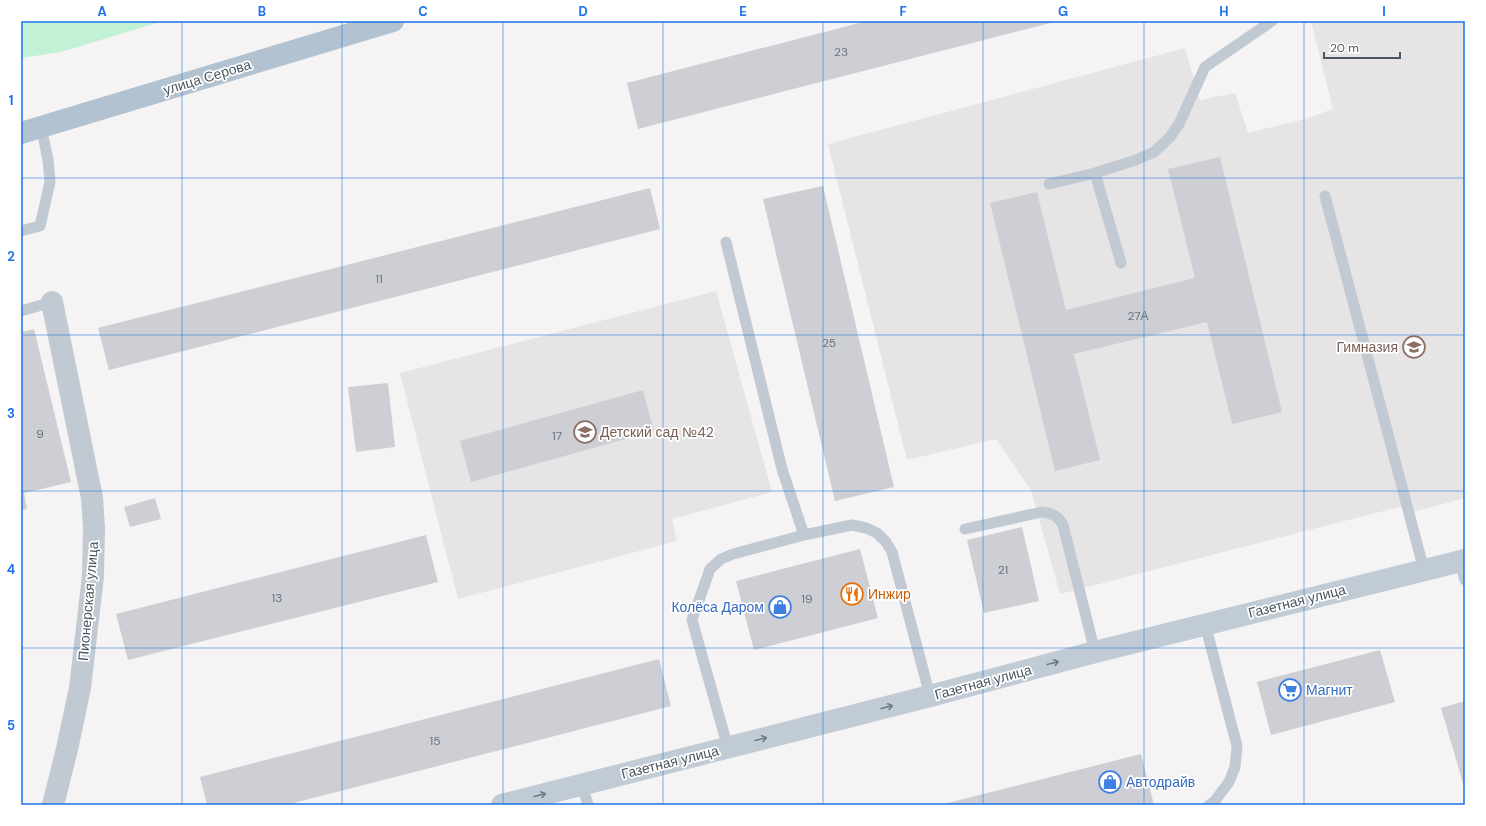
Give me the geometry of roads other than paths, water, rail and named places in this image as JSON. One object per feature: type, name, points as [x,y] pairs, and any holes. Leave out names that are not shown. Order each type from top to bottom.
[{"type":"main road","name":"улица Серова","points":[[21,133],[393,21]]},
{"type":"main road","name":"Газетная улица","points":[[502,805],[1205,624],[1424,570],[1463,567]]},
{"type":"street","name":"Пионерская улица","points":[[52,302],[92,498],[94,528],[93,576],[80,688],[53,805]]},
{"type":"lane","points":[[1049,184],[1095,173],[1136,160],[1154,152],[1170,137],[1180,124],[1205,67],[1272,21]]},
{"type":"lane","points":[[21,231],[40,226],[50,182],[48,160],[41,126]]},
{"type":"lane","points":[[1095,173],[1121,263]]},
{"type":"lane","points":[[1325,196],[1424,570]]},
{"type":"lane","points":[[726,242],[782,469],[804,535]]},
{"type":"lane","points":[[21,311],[52,302]]},
{"type":"lane","points":[[965,529],[1042,512],[1052,513],[1060,519],[1063,524],[1094,652]]},
{"type":"lane","points":[[728,748],[692,620],[699,598],[710,569],[721,560],[733,554],[804,535],[852,525],[866,528],[877,533],[886,542],[892,552],[930,696]]},
{"type":"lane","points":[[1205,624],[1237,746],[1235,768],[1229,782],[1214,802],[1209,805]]},
{"type":"lane","points":[[582,784],[588,805]]},
{"type":"place","name":"Гимназия","points":[[1414,347]]},
{"type":"place","name":"Детский сад №42","points":[[585,432]]},
{"type":"place","name":"Инжир","points":[[852,594]]},
{"type":"place","name":"Колёса Даром","points":[[780,607]]},
{"type":"place","name":"Магнит","points":[[1290,690]]},
{"type":"place","name":"Автодрайв","points":[[1110,782]]}]
